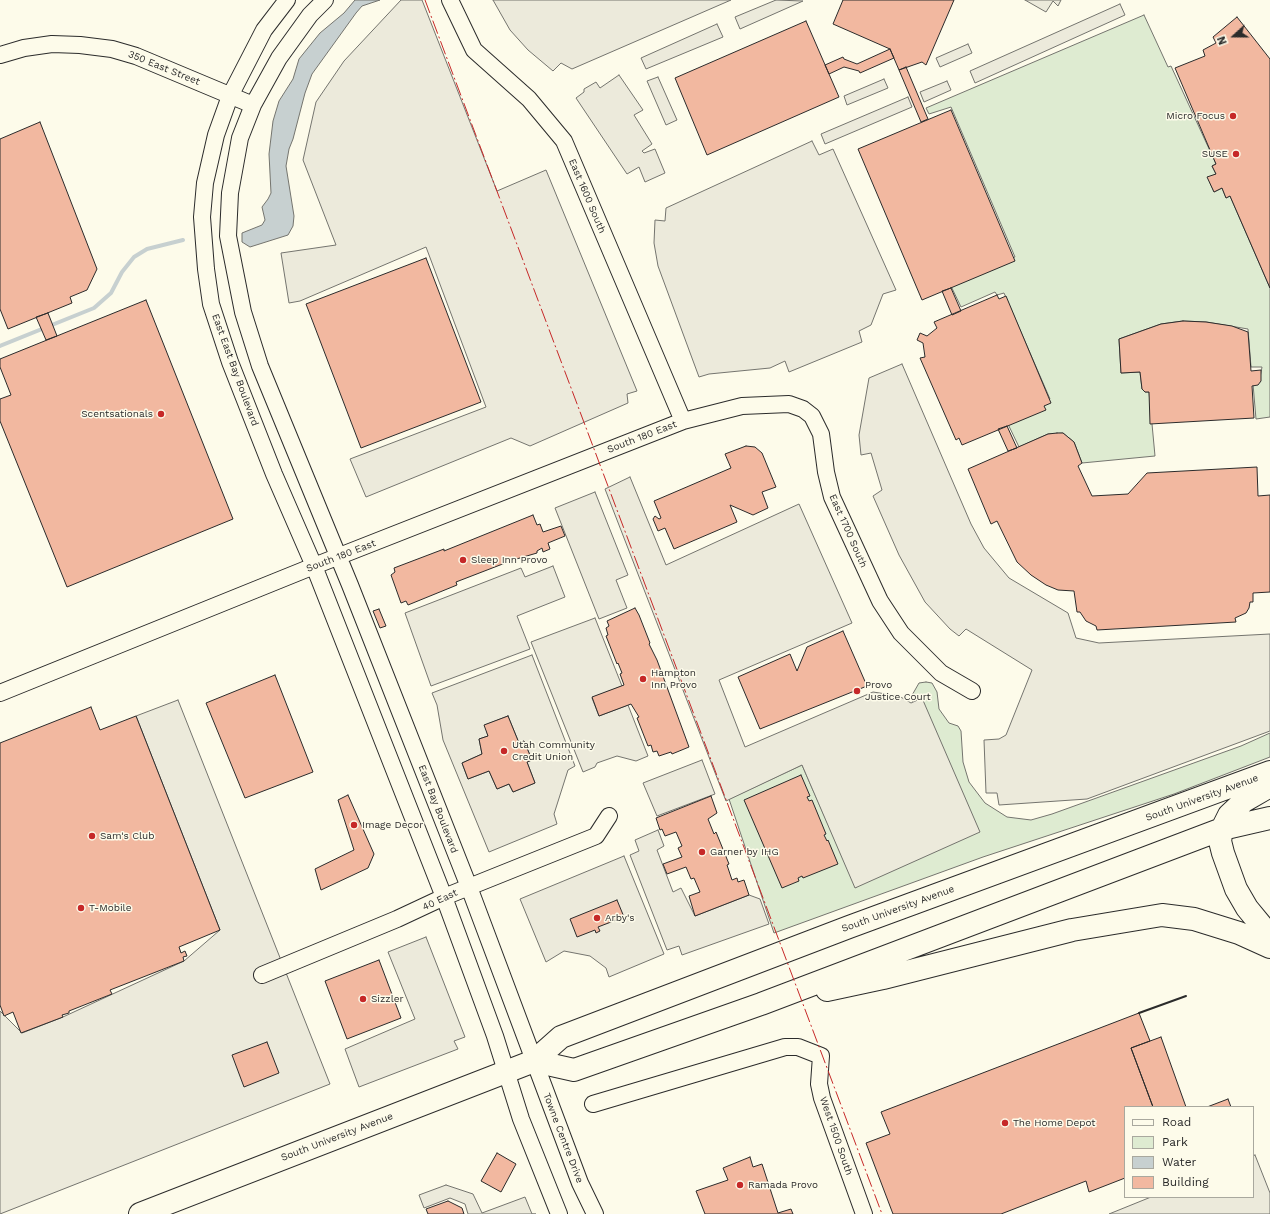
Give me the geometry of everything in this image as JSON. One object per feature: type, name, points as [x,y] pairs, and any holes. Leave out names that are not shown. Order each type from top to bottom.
[{"type":"highway","name":"South University Avenue","points":[[140,1214],[507,1071],[534,1062],[561,1037],[849,927],[1270,772]]},
{"type":"highway","points":[[1270,786],[1244,801],[1229,814],[1222,829],[1220,841],[1236,889],[1247,908],[1270,936]]},
{"type":"highway","name":"South University Avenue","points":[[534,1062],[574,1070],[761,1004],[1222,829],[1270,818]]},
{"type":"highway","points":[[761,1004],[883,978],[1072,930],[1162,915],[1194,919],[1238,933],[1270,947]]},
{"type":"street","points":[[230,96],[264,30],[287,0]]},
{"type":"street","points":[[325,0],[310,15],[280,58],[253,105],[240,138],[230,193],[228,236],[243,312],[260,366],[338,557]]},
{"type":"street","name":"East 1600 South","points":[[450,0],[474,50],[530,99],[564,141],[683,421]]},
{"type":"street","name":"350 East Street","points":[[0,55],[24,48],[52,44],[80,45],[112,49],[136,56],[253,105]]},
{"type":"street","name":"East East Bay Boulevard","points":[[230,96],[216,136],[205,183],[202,216],[206,269],[211,304],[230,362],[268,459],[314,566]]},
{"type":"street","name":"East 1700 South","points":[[683,421],[742,406],[761,404],[789,404],[803,409],[812,416],[821,434],[826,472],[832,497],[880,601],[901,633],[941,673],[972,690]]},
{"type":"street","name":"South 180 East","points":[[0,693],[314,566],[683,421]]},
{"type":"street","name":"East Bay Boulevard","points":[[338,557],[469,887],[534,1062]]},
{"type":"street","points":[[314,566],[444,897],[507,1071],[521,1119],[559,1214]]},
{"type":"street","name":"40 East","points":[[262,975],[404,916],[444,897],[596,836],[609,816]]},
{"type":"street","name":"West 1500 South","points":[[593,1104],[784,1047],[798,1047],[821,1056],[819,1084],[822,1098],[864,1214]]},
{"type":"street","name":"Towne Centre Drive","points":[[534,1062],[580,1183],[595,1214]]},
{"type":"green space","points":[[1144,15],[1168,67],[1171,66],[1216,164],[1212,166],[1216,174],[1208,178],[1214,192],[1222,188],[1226,198],[1230,196],[1270,288],[1270,417],[1256,419],[1253,384],[1259,383],[1262,367],[1251,367],[1248,329],[1206,322],[1183,321],[1161,324],[1119,339],[1121,373],[1140,372],[1142,389],[1145,392],[1149,392],[1155,456],[1082,463],[1074,442],[1063,433],[1048,434],[1019,447],[1007,422],[1050,399],[1004,293],[997,295],[995,292],[961,307],[950,284],[1015,257],[951,107],[929,114],[926,108]]},
{"type":"green space","points":[[919,683],[932,683],[937,692],[939,709],[949,723],[958,726],[961,731],[963,762],[969,782],[985,803],[1007,817],[1031,820],[1052,814],[1241,746],[1270,733],[1270,757],[1174,794],[983,857],[774,933],[729,799],[802,765],[856,888],[922,698],[913,702],[911,697]]},
{"type":"shaded area","points":[[401,0],[422,0],[497,191],[546,170],[637,391],[627,394],[628,403],[530,446],[511,438],[366,497],[350,459],[486,407],[426,247],[300,301],[289,303],[281,253],[336,245],[303,160],[316,102],[344,61]]},
{"type":"shaded area","points":[[493,0],[731,0],[572,69],[561,63],[553,71],[528,50],[510,30]]},
{"type":"shaded area","points":[[776,0],[803,1],[740,29],[735,17]]},
{"type":"shaded area","points":[[1025,0],[1061,0],[1058,6],[1053,1],[1046,12]]},
{"type":"shaded area","points":[[1120,4],[1125,15],[975,83],[970,71]]},
{"type":"shaded area","points":[[717,24],[723,37],[646,69],[641,58]]},
{"type":"shaded area","points":[[968,44],[972,53],[940,67],[936,58]]},
{"type":"shaded area","points":[[619,75],[643,110],[634,115],[652,144],[642,151],[644,153],[655,149],[665,173],[645,182],[639,167],[627,174],[576,98],[584,92],[584,89],[596,82],[600,88]]},
{"type":"shaded area","points":[[658,77],[677,120],[666,125],[647,81]]},
{"type":"shaded area","points":[[884,79],[888,88],[847,105],[844,96]]},
{"type":"shaded area","points":[[947,81],[951,90],[924,102],[920,92]]},
{"type":"shaded area","points":[[908,97],[912,107],[825,144],[821,134]]},
{"type":"shaded area","points":[[812,141],[819,155],[833,149],[896,290],[883,294],[871,325],[859,331],[862,342],[789,372],[785,361],[770,368],[709,374],[699,377],[658,266],[654,243],[655,220],[665,221],[666,208]]},
{"type":"shaded area","points":[[902,364],[971,524],[984,548],[1009,578],[1068,613],[1076,638],[1099,643],[1270,634],[1270,731],[1087,799],[999,805],[997,793],[986,793],[984,740],[999,739],[1006,735],[1032,670],[966,629],[959,636],[950,629],[925,602],[899,555],[873,496],[882,490],[871,453],[861,455],[859,435],[869,378]]},
{"type":"shaded area","points":[[630,477],[666,565],[799,504],[852,623],[719,680],[745,747],[873,692],[899,696],[911,703],[922,698],[980,832],[855,888],[802,765],[726,801],[605,489]]},
{"type":"shaded area","points":[[595,492],[628,575],[616,580],[627,608],[599,619],[555,508]]},
{"type":"shaded area","points":[[553,566],[565,597],[517,616],[530,649],[431,686],[405,613],[521,568],[525,577]]},
{"type":"shaded area","points":[[595,618],[622,686],[592,698],[599,716],[628,705],[648,756],[636,761],[617,756],[597,763],[595,767],[583,772],[531,642]]},
{"type":"shaded area","points":[[532,655],[575,766],[568,770],[554,814],[557,824],[489,852],[443,740],[437,705],[432,693]],"holes":[[[508,716],[519,743],[524,741],[532,760],[527,762],[535,783],[513,792],[509,784],[497,789],[489,771],[468,779],[462,763],[482,754],[479,739],[488,736],[485,725]]]},
{"type":"shaded area","points":[[178,700],[330,1084],[0,1214],[0,1011],[22,1033],[63,1017],[184,961],[220,930],[136,716]]},
{"type":"shaded area","points":[[702,760],[715,794],[657,816],[643,783]]},
{"type":"shaded area","points":[[658,830],[664,846],[657,850],[673,892],[681,888],[695,916],[749,895],[760,899],[769,924],[682,955],[679,946],[667,950],[630,855],[639,851],[635,840]]},
{"type":"shaded area","points":[[624,856],[664,954],[609,977],[606,968],[590,956],[564,951],[546,962],[520,899]]},
{"type":"shaded area","points":[[426,937],[465,1037],[454,1041],[458,1049],[359,1087],[345,1049],[415,1019],[388,952]]},
{"type":"shaded area","points":[[1254,1156],[1270,1193],[1270,1214],[1109,1214],[1149,1198],[1254,1198]]},
{"type":"shaded area","points":[[446,1185],[473,1194],[482,1213],[525,1197],[532,1214],[468,1214],[465,1204],[450,1198],[424,1208],[419,1195]]},
{"type":"water","points":[[355,0],[380,0],[362,6],[312,74],[289,149],[286,166],[294,216],[293,226],[288,235],[250,247],[242,242],[242,233],[262,225],[265,220],[262,207],[271,193],[269,154],[273,121],[279,101],[293,79],[299,59],[320,33],[344,13]]},
{"type":"building","points":[[843,0],[954,0],[926,65],[922,62],[899,70],[890,49],[833,24]]},
{"type":"building","name":"Micro Focus","points":[[1237,17],[1270,59],[1270,288],[1230,196],[1226,198],[1222,188],[1214,192],[1207,177],[1216,174],[1212,166],[1216,164],[1175,68],[1205,56],[1203,50],[1216,43],[1213,37]]},
{"type":"building","points":[[806,21],[839,97],[707,155],[675,78]]},
{"type":"building","points":[[890,49],[894,58],[860,73],[859,71],[844,67],[829,74],[825,65],[843,57],[844,59],[857,64]]},
{"type":"building","points":[[906,67],[928,119],[921,122],[899,70]]},
{"type":"building","points":[[951,110],[1015,261],[922,300],[858,149]]},
{"type":"building","points":[[40,122],[97,269],[87,290],[70,297],[72,303],[8,329],[0,309],[0,139]]},
{"type":"building","points":[[426,258],[481,402],[361,448],[306,304]]},
{"type":"building","points":[[951,288],[961,311],[952,315],[942,291]]},
{"type":"building","points":[[997,295],[999,299],[1006,296],[1051,403],[1044,406],[1046,410],[962,445],[959,438],[956,440],[920,358],[925,357],[923,343],[917,340],[920,333],[927,336],[937,328],[934,322]]},
{"type":"building","points":[[146,300],[233,519],[67,587],[0,421],[0,399],[11,395],[0,367],[0,359]]},
{"type":"building","points":[[48,313],[57,336],[46,340],[36,317]]},
{"type":"building","points":[[1183,321],[1206,322],[1232,326],[1248,332],[1251,371],[1261,370],[1261,381],[1258,385],[1252,386],[1254,418],[1150,424],[1149,392],[1145,392],[1142,389],[1140,372],[1121,373],[1119,339],[1161,324]]},
{"type":"building","points":[[1007,426],[1017,448],[1008,451],[998,429]]},
{"type":"building","points":[[1063,433],[1074,442],[1082,463],[1078,466],[1092,496],[1128,494],[1147,473],[1257,467],[1258,496],[1270,495],[1270,592],[1253,593],[1253,602],[1250,602],[1246,613],[1235,618],[1236,622],[1097,630],[1096,626],[1086,621],[1080,612],[1077,612],[1074,591],[1058,590],[1046,585],[1031,575],[1017,562],[997,521],[991,524],[968,469],[1048,434]]},
{"type":"building","points":[[746,446],[755,447],[762,453],[776,487],[762,492],[768,508],[753,515],[730,505],[737,522],[674,549],[665,528],[658,531],[653,519],[655,516],[659,519],[661,518],[654,501],[731,468],[725,454]]},
{"type":"building","name":"Sleep Inn Provo","points":[[533,515],[537,525],[540,524],[543,532],[561,526],[565,536],[548,543],[550,549],[543,552],[542,548],[537,551],[537,553],[513,560],[456,582],[457,585],[408,605],[406,601],[401,603],[391,575],[395,572],[394,568],[444,549],[444,551]]},
{"type":"building","name":"Hampton Inn Provo","points":[[635,608],[657,660],[689,747],[672,754],[671,752],[659,756],[657,751],[653,752],[651,745],[648,746],[637,718],[639,717],[631,704],[599,716],[592,697],[624,685],[620,674],[622,673],[606,636],[608,635],[606,628],[609,626],[607,621]]},
{"type":"building","points":[[379,609],[386,626],[380,628],[373,611]]},
{"type":"building","points":[[843,631],[867,686],[760,729],[738,677],[790,654],[797,671],[807,647]]},
{"type":"building","points":[[275,675],[313,772],[245,798],[206,703]]},
{"type":"building","name":"Sam's Club","points":[[91,707],[100,730],[136,716],[220,930],[179,947],[181,953],[185,951],[187,956],[183,957],[184,961],[110,990],[112,994],[69,1011],[69,1013],[62,1015],[63,1017],[21,1033],[13,1012],[4,1016],[0,1005],[0,743]]},
{"type":"building","name":"Utah Community Credit Union","points":[[508,716],[519,743],[524,741],[532,760],[527,762],[535,783],[513,792],[509,784],[497,789],[489,771],[468,779],[462,763],[482,754],[479,739],[488,736],[484,725]]},
{"type":"building","points":[[801,775],[810,796],[807,797],[809,801],[812,800],[826,834],[824,835],[827,841],[828,840],[838,864],[803,878],[802,876],[798,878],[799,881],[782,888],[744,800]]},
{"type":"building","name":"Image Decor","points":[[348,795],[374,854],[368,868],[321,890],[315,869],[354,850],[338,800]]},
{"type":"building","name":"Garner by IHG","points":[[711,796],[717,813],[708,819],[714,834],[716,832],[729,864],[727,865],[732,880],[737,878],[738,882],[744,880],[749,895],[695,916],[689,896],[700,892],[694,878],[691,879],[686,867],[667,874],[663,864],[682,857],[678,848],[682,846],[676,832],[665,836],[662,829],[660,830],[656,818]]},
{"type":"building","name":"Arby's","points":[[617,900],[624,917],[598,927],[600,931],[596,933],[595,930],[577,937],[570,919]]},
{"type":"building","name":"Sizzler","points":[[379,960],[401,1018],[347,1039],[325,981]]},
{"type":"building","name":"The Home Depot","points":[[1139,1013],[1150,1041],[1131,1048],[1153,1106],[1124,1106],[1124,1178],[1089,1192],[1086,1181],[1001,1214],[893,1214],[866,1143],[890,1134],[881,1112]]},
{"type":"building","points":[[1161,1037],[1186,1106],[1153,1106],[1131,1048]]},
{"type":"building","points":[[267,1042],[279,1073],[244,1087],[232,1055]]},
{"type":"building","points":[[1228,1099],[1231,1106],[1210,1106]]},
{"type":"building","points":[[497,1153],[516,1164],[501,1192],[481,1181]]},
{"type":"building","name":"Ramada Provo","points":[[750,1157],[753,1167],[762,1164],[778,1213],[791,1209],[793,1214],[705,1214],[696,1191],[728,1180],[723,1168]]},
{"type":"building","points":[[448,1201],[462,1208],[464,1214],[428,1214],[426,1209]]},
{"type":"waterway","points":[[0,346],[94,308],[111,293],[122,272],[134,257],[147,249],[183,240]]},
{"type":"wall","points":[[1139,1013],[1186,996]]},
{"type":"power","points":[[425,0],[882,1214]]},
{"type":"place","name":"Micro Focus","points":[[1233,116]]},
{"type":"place","name":"SUSE","points":[[1236,154]]},
{"type":"place","name":"Scentsationals","points":[[161,414]]},
{"type":"place","name":"Sleep Inn Provo","points":[[463,560]]},
{"type":"place","name":"Hampton Inn Provo","points":[[643,679]]},
{"type":"place","name":"Provo Justice Court","points":[[857,691]]},
{"type":"place","name":"Utah Community Credit Union","points":[[504,751]]},
{"type":"place","name":"Image Decor","points":[[354,825]]},
{"type":"place","name":"Sam's Club","points":[[92,836]]},
{"type":"place","name":"Garner by IHG","points":[[702,852]]},
{"type":"place","name":"T-Mobile","points":[[81,908]]},
{"type":"place","name":"Arby's","points":[[597,918]]},
{"type":"place","name":"Sizzler","points":[[363,999]]},
{"type":"place","name":"The Home Depot","points":[[1005,1123]]},
{"type":"place","name":"Ramada Provo","points":[[740,1185]]}]
